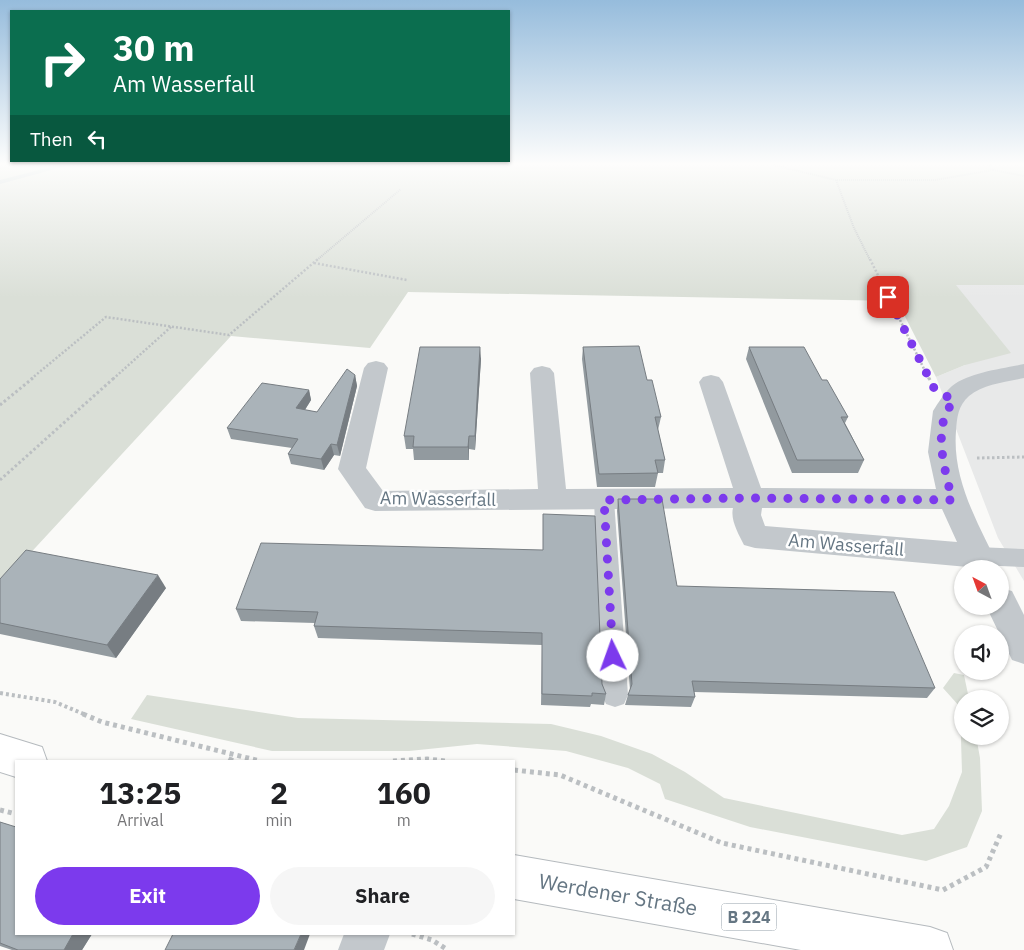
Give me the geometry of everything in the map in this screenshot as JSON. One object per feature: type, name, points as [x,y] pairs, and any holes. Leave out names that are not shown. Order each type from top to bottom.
[{"type":"main road","points":[[0,753],[24,760]]},
{"type":"main road","name":"Werdener Straße","points":[[515,877],[568,888],[822,929],[930,950]]},
{"type":"street","name":"Am Wasserfall","points":[[376,368],[352,469],[375,501],[750,498],[952,500]]},
{"type":"street","points":[[979,560],[952,500],[941,452],[945,411],[961,392],[986,379],[1024,371]]},
{"type":"street","points":[[542,373],[553,500]]},
{"type":"street","name":"Am Wasserfall","points":[[711,382],[750,498],[746,515],[755,537],[962,560]]},
{"type":"street","points":[[1007,615],[1024,649]]},
{"type":"street","points":[[361,950],[367,935]]},
{"type":"lane","points":[[604,500],[615,695]]},
{"type":"lane","points":[[1002,560],[1024,558]]},
{"type":"path","points":[[0,405],[106,317],[229,335],[377,209]]},
{"type":"path","points":[[847,209],[854,228],[934,388],[954,401]]},
{"type":"path","points":[[314,263],[407,280]]},
{"type":"path","points":[[0,480],[172,326]]},
{"type":"path","points":[[974,458],[1024,457]]},
{"type":"path","points":[[0,693],[55,702],[102,722],[256,760]]},
{"type":"path","points":[[230,760],[233,755]]},
{"type":"path","points":[[410,760],[436,760]]},
{"type":"path","points":[[515,770],[560,775],[722,844],[943,890],[986,867],[1000,833]]},
{"type":"path","points":[[0,810],[15,814]]},
{"type":"path","points":[[415,935],[432,940],[448,950]]},
{"type":"shaded area","points":[[0,209],[1024,209],[1024,285],[956,285],[1011,353],[965,365],[936,377],[897,301],[408,292],[370,348],[231,336],[0,586]]},
{"type":"shaded area","points":[[955,285],[1024,285],[1024,581],[998,538],[936,377],[965,365]]},
{"type":"shaded area","points":[[954,673],[954,680],[965,680],[967,690],[954,690],[954,700],[943,688]]},
{"type":"shaded area","points":[[147,695],[298,718],[551,724],[601,736],[652,754],[685,772],[724,798],[902,835],[934,829],[949,806],[962,772],[961,745],[978,745],[980,758],[982,811],[967,847],[926,861],[750,827],[665,799],[660,784],[628,768],[566,751],[477,744],[409,751],[272,751],[131,719]]},
{"type":"building","points":[[639,346],[647,380],[652,380],[661,417],[655,417],[665,460],[655,460],[658,473],[599,474],[583,347]]},
{"type":"building","points":[[420,347],[480,347],[475,436],[469,436],[468,447],[413,447],[414,436],[404,436]]},
{"type":"building","points":[[749,347],[804,347],[822,380],[827,380],[848,417],[841,417],[864,460],[797,460]]},
{"type":"building","points":[[347,369],[355,375],[337,445],[331,444],[321,459],[288,454],[298,439],[227,428],[262,383],[309,390],[296,408],[317,412]]},
{"type":"building","points":[[618,499],[662,499],[677,586],[894,592],[935,688],[692,681],[695,697],[628,695],[632,684]]},
{"type":"building","points":[[543,514],[595,516],[602,684],[606,694],[592,693],[592,696],[542,694],[542,633],[314,626],[318,612],[236,609],[261,543],[543,550]]},
{"type":"building","points":[[26,550],[158,575],[107,645],[0,623],[0,579]]},
{"type":"building","points":[[0,822],[15,827],[15,935],[72,935],[64,950],[18,950],[0,943]]},
{"type":"building","points":[[172,935],[301,935],[294,950],[165,950]]},
{"type":"route","points":[[613,656],[604,500],[750,498],[952,500],[941,452],[945,411],[954,401],[934,388],[888,297]]}]
